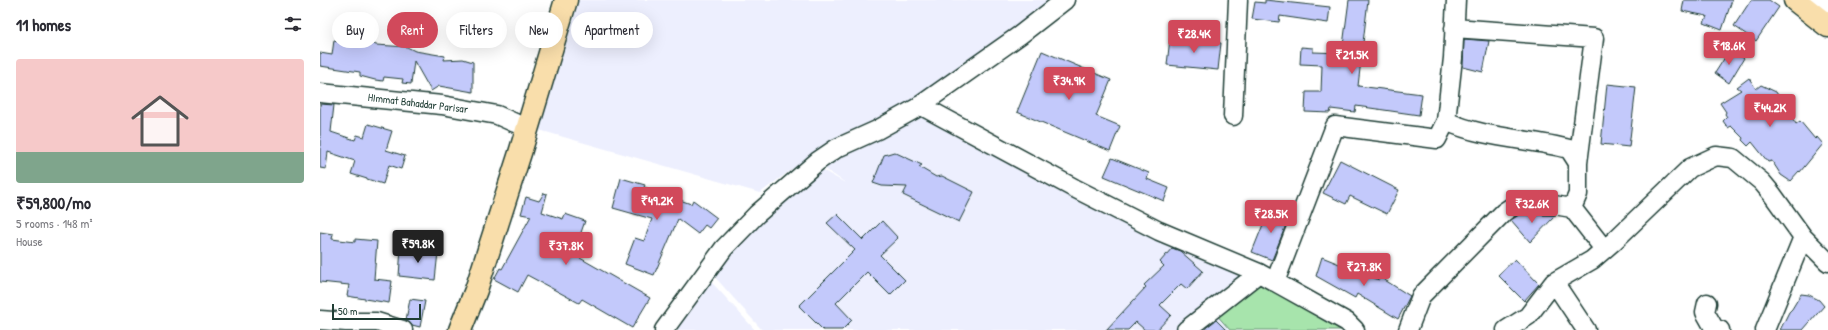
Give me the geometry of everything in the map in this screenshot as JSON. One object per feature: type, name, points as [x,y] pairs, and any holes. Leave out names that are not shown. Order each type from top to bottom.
[{"type":"main road","points":[[447,330],[458,303],[515,123],[551,0]]},
{"type":"main road","points":[[460,330],[476,290],[518,161],[566,0]]},
{"type":"main road","points":[[1795,0],[1828,26]]},
{"type":"street","points":[[664,330],[724,248],[757,214],[793,182],[832,151],[877,130],[920,105],[1023,33],[1065,0]]},
{"type":"street","points":[[1233,116],[1238,0]]},
{"type":"street","points":[[1275,282],[1335,126],[1437,139],[1446,121],[1453,58],[1456,0]]},
{"type":"street","points":[[1813,0],[1824,8],[1828,5]]},
{"type":"street","points":[[1454,28],[1594,38],[1578,163],[1578,194],[1572,208]]},
{"type":"street","name":"HImmat Bahaddar Parisar","points":[[320,93],[442,105],[497,115],[515,123]]},
{"type":"street","points":[[920,105],[1074,188],[1154,228],[1258,273],[1347,322],[1355,330]]},
{"type":"street","points":[[1446,121],[1464,129],[1548,143],[1569,149],[1578,163]]},
{"type":"street","points":[[1506,330],[1528,316],[1554,282],[1592,260],[1690,168],[1716,156],[1733,158],[1762,182],[1803,238],[1828,262]]},
{"type":"street","points":[[1408,330],[1421,296],[1504,212],[1516,204],[1554,205],[1572,208],[1604,249]]},
{"type":"street","points":[[1765,330],[1803,238]]},
{"type":"street","points":[[1186,330],[1258,273]]},
{"type":"street","points":[[1554,282],[1586,330]]},
{"type":"street","points":[[1707,303],[1705,312],[1714,328],[1720,330]]},
{"type":"street","points":[[320,320],[377,322],[403,330]]},
{"type":"shaded area","points":[[564,0],[1058,0],[913,105],[829,144],[811,155],[760,193],[525,126],[549,48],[563,48],[563,12],[560,12]]},
{"type":"shaded area","points":[[924,111],[1346,330],[762,330],[714,276],[736,240],[817,167],[847,184],[821,166]]},
{"type":"shaded area","points":[[707,278],[717,288],[755,330],[670,330]]},
{"type":"green space","points":[[1254,276],[1341,330],[1230,330],[1215,313]]},
{"type":"building","points":[[1265,0],[1330,7],[1328,23],[1280,16],[1279,22],[1252,19],[1255,2],[1265,3]]},
{"type":"building","points":[[1349,0],[1368,0],[1358,86],[1422,94],[1419,115],[1356,106],[1355,112],[1331,109],[1330,113],[1305,112],[1306,92],[1321,92],[1322,65],[1300,64],[1301,47],[1313,48],[1313,52],[1342,53]]},
{"type":"building","points":[[1684,0],[1732,0],[1722,30],[1704,23],[1707,16],[1682,11]]},
{"type":"building","points":[[1751,0],[1769,0],[1779,7],[1756,41],[1734,26]]},
{"type":"building","points":[[1170,38],[1221,43],[1218,70],[1167,65]]},
{"type":"building","points":[[1464,39],[1489,41],[1483,72],[1463,67]]},
{"type":"building","points":[[379,45],[387,46],[387,48],[409,48],[415,51],[445,56],[444,60],[463,59],[473,62],[473,92],[439,86],[431,91],[414,61],[411,84],[402,83],[403,79],[384,77],[383,81],[375,80],[360,76],[360,72],[320,66],[320,53],[332,55],[333,48],[379,48]]},
{"type":"building","points":[[1042,51],[1111,80],[1096,116],[1120,126],[1110,151],[1017,112]]},
{"type":"building","points":[[1729,51],[1744,58],[1729,83],[1715,73]]},
{"type":"building","points":[[1749,78],[1756,89],[1761,85],[1776,92],[1796,124],[1800,121],[1815,139],[1817,137],[1823,144],[1800,172],[1799,171],[1790,181],[1781,175],[1772,161],[1768,162],[1752,142],[1748,146],[1742,140],[1743,138],[1731,126],[1728,128],[1723,121],[1727,117],[1725,114],[1726,112],[1720,103],[1741,90],[1737,87]]},
{"type":"building","points":[[1607,84],[1636,87],[1629,147],[1601,144]]},
{"type":"building","points":[[320,104],[334,105],[331,132],[355,140],[357,135],[364,137],[368,124],[392,131],[386,150],[405,156],[401,169],[389,165],[383,184],[351,174],[355,161],[328,152],[326,169],[320,168]]},
{"type":"building","points":[[894,152],[922,165],[919,167],[936,177],[942,176],[974,192],[959,222],[903,195],[907,187],[882,186],[873,183],[884,155]]},
{"type":"building","points":[[1112,158],[1149,173],[1147,179],[1169,188],[1164,201],[1104,176]]},
{"type":"building","points":[[1340,160],[1399,190],[1387,214],[1350,196],[1346,204],[1323,193]]},
{"type":"building","points":[[621,178],[645,185],[644,187],[691,204],[693,200],[717,218],[709,228],[705,225],[698,234],[678,219],[654,275],[625,264],[635,238],[644,241],[652,219],[613,208]]},
{"type":"building","points":[[544,193],[547,194],[542,212],[563,219],[565,214],[585,221],[577,244],[570,242],[566,250],[650,298],[632,328],[582,299],[579,303],[527,275],[518,292],[494,279],[500,268],[502,269],[531,216],[521,214],[526,197],[539,201]]},
{"type":"building","points":[[1270,207],[1290,215],[1272,260],[1252,252]]},
{"type":"building","points":[[837,214],[863,240],[882,221],[898,238],[880,255],[905,280],[890,295],[867,272],[836,303],[852,320],[842,330],[823,330],[799,306],[855,250],[827,223]]},
{"type":"building","points":[[1519,215],[1555,216],[1530,242],[1511,220]]},
{"type":"building","points":[[320,232],[333,234],[332,239],[355,242],[355,239],[377,241],[374,279],[392,281],[389,303],[347,296],[349,285],[320,282]]},
{"type":"building","points":[[401,248],[438,252],[435,280],[399,276]]},
{"type":"building","points":[[1172,248],[1180,251],[1203,271],[1187,289],[1181,284],[1160,305],[1171,315],[1157,330],[1145,330],[1136,322],[1128,330],[1106,330],[1146,287],[1144,285],[1164,266],[1160,262]]},
{"type":"building","points":[[1322,257],[1379,280],[1380,277],[1410,296],[1398,319],[1357,294],[1355,298],[1316,276]]},
{"type":"building","points":[[1515,259],[1539,284],[1524,301],[1498,275]]},
{"type":"building","points":[[1801,294],[1809,295],[1819,300],[1824,306],[1803,330],[1780,330],[1789,312]]},
{"type":"building","points":[[410,299],[425,301],[420,327],[412,325],[406,320]]},
{"type":"building","points":[[1216,320],[1226,330],[1203,330]]}]
